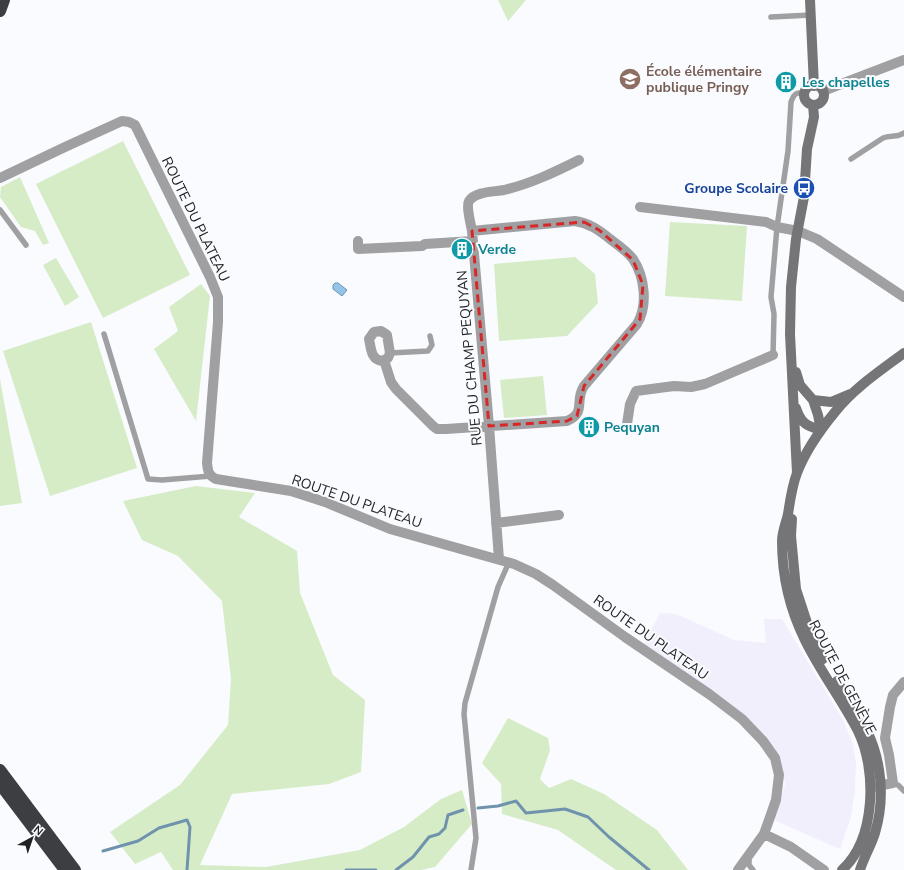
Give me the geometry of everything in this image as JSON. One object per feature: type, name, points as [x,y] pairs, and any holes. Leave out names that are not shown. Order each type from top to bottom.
[{"type":"highway","points":[[0,11],[4,0]]},
{"type":"highway","points":[[0,770],[75,870]]},
{"type":"highway","points":[[0,784],[65,870]]},
{"type":"street","points":[[810,0],[814,86]]},
{"type":"street","points":[[823,91],[904,60]]},
{"type":"street","points":[[814,86],[819,87],[823,91],[824,96],[822,101],[818,104],[813,105],[806,101],[804,93],[808,88],[814,86]]},
{"type":"street","points":[[797,473],[790,334],[790,287],[804,197],[806,148],[814,119],[813,105]]},
{"type":"street","name":"ROUTE DU PLATEAU","points":[[0,178],[122,121],[135,125],[210,277],[218,297],[218,322],[207,463],[210,476],[216,479],[291,492],[325,502],[390,529],[504,560],[536,574],[553,585],[625,637],[709,694],[742,719],[763,741],[775,758],[779,775],[776,800],[764,834],[738,870]]},
{"type":"street","name":"RUE DU CHAMP PEQUYAN","points":[[504,560],[496,523],[489,426],[468,205],[470,200],[477,195],[515,187],[562,169],[579,160]]},
{"type":"street","points":[[640,207],[766,222],[777,227],[798,231],[818,239],[904,297]]},
{"type":"street","points":[[358,241],[358,249],[422,246],[472,236],[575,221],[584,222],[599,230],[628,254],[638,269],[643,285],[640,319],[584,386],[579,396],[579,412],[577,416],[567,421],[437,429],[393,386],[387,357]]},
{"type":"street","points":[[790,334],[798,380],[813,400],[821,430],[808,426],[800,418],[794,402]]},
{"type":"street","name":"ROUTE DE GENÈVE","points":[[860,870],[875,833],[881,804],[866,752],[858,732],[805,640],[788,592],[784,573],[782,540],[797,473],[821,430],[836,410],[855,391],[904,353]]},
{"type":"street","points":[[627,424],[630,404],[636,391],[674,386],[691,387],[704,384],[773,355]]},
{"type":"street","points":[[813,400],[831,402],[855,391]]},
{"type":"street","points":[[496,523],[559,515]]},
{"type":"street","name":"ROUTE DE GENÈVE","points":[[893,783],[885,738],[893,695],[904,682]]},
{"type":"street","points":[[876,786],[893,783]]},
{"type":"street","name":"ROUTE DE GENÈVE","points":[[842,870],[857,852],[876,786]]},
{"type":"street","points":[[764,834],[791,847],[824,870]]},
{"type":"street","points":[[808,859],[813,870]]},
{"type":"lane","points":[[771,17],[811,15]]},
{"type":"lane","points":[[773,355],[774,314],[772,297],[777,227],[788,152],[791,102],[795,94],[804,93]]},
{"type":"lane","points":[[851,159],[883,138],[889,136],[897,137],[904,133]]},
{"type":"lane","points":[[0,210],[26,245]]},
{"type":"lane","points":[[104,334],[148,479],[162,480],[210,476]]},
{"type":"lane","points":[[387,357],[428,351],[432,345],[430,336]]},
{"type":"lane","points":[[471,870],[476,838],[464,714],[465,703],[498,587],[504,560]]},
{"type":"lane","points":[[893,783],[898,785],[904,791]]},
{"type":"lane","points":[[750,854],[749,865],[753,870]]},
{"type":"highlighted area","points":[[584,222],[599,230],[633,260],[643,285],[640,319],[584,386],[577,416],[567,421],[489,426],[472,231]]},
{"type":"shaded area","points":[[660,613],[676,614],[734,640],[766,643],[764,619],[782,619],[843,720],[853,744],[856,763],[855,789],[851,817],[840,849],[774,820],[785,785],[783,768],[771,743],[747,718],[644,644]]},
{"type":"green space","points":[[498,0],[526,0],[508,21]]},
{"type":"green space","points":[[123,141],[190,275],[103,318],[36,184]]},
{"type":"green space","points":[[20,177],[49,243],[43,245],[35,231],[21,227],[0,197],[1,187]]},
{"type":"green space","points":[[670,222],[747,226],[742,301],[665,296]]},
{"type":"green space","points":[[575,257],[595,274],[598,303],[567,336],[499,341],[494,264]]},
{"type":"green space","points":[[56,258],[79,297],[65,306],[43,265]]},
{"type":"green space","points":[[201,284],[210,296],[196,421],[154,349],[178,331],[169,307]]},
{"type":"green space","points":[[91,322],[137,468],[50,496],[3,351]]},
{"type":"green space","points":[[543,376],[547,415],[504,418],[500,380]]},
{"type":"green space","points":[[0,379],[22,503],[0,506]]},
{"type":"green space","points":[[196,486],[255,493],[239,517],[297,551],[300,593],[333,675],[365,700],[361,772],[329,784],[232,794],[200,865],[266,867],[360,850],[404,827],[441,799],[462,790],[472,824],[435,867],[421,870],[173,870],[161,852],[135,864],[110,832],[180,785],[228,725],[231,679],[222,601],[178,556],[142,540],[123,501]]},
{"type":"green space","points":[[508,718],[548,738],[550,750],[540,779],[549,788],[571,779],[604,794],[657,830],[688,870],[616,870],[558,830],[502,814],[501,784],[482,763]]},
{"type":"water","points":[[338,283],[347,290],[342,296],[333,289],[333,285]]},
{"type":"waterway","points":[[478,808],[498,806],[516,801],[526,813],[565,809],[588,817],[609,837],[649,870]]},
{"type":"waterway","points":[[396,870],[413,857],[429,837],[439,834],[445,828],[448,815],[463,810]]},
{"type":"waterway","points":[[103,851],[138,841],[159,828],[187,820],[190,827],[187,870]]},
{"type":"waterway","points":[[346,870],[376,870]]},
{"type":"place","name":"École élémentaire publique Pringy","points":[[630,79]]},
{"type":"place","name":"Les chapelles","points":[[786,82]]},
{"type":"place","name":"Groupe Scolaire","points":[[804,188]]},
{"type":"place","name":"Verde","points":[[462,249]]},
{"type":"place","name":"Pequyan","points":[[589,427]]}]
